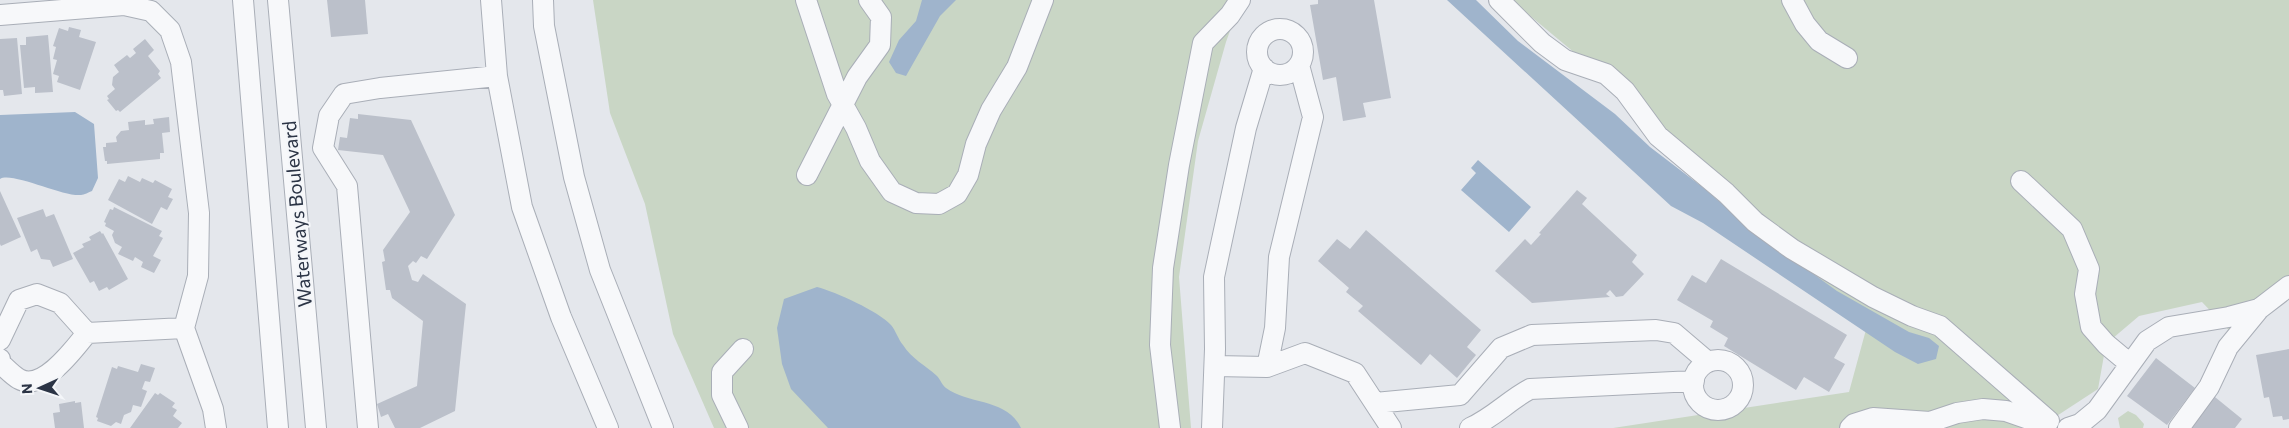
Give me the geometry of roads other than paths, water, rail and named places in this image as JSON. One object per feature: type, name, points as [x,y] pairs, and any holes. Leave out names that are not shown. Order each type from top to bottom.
[{"type":"street","name":"Waterways Boulevard","points":[[243,0],[278,428]]},
{"type":"street","name":"Waterways Boulevard","points":[[278,0],[316,428]]},
{"type":"street","points":[[491,0],[497,76],[522,207],[561,316],[608,428]]},
{"type":"street","points":[[543,0],[544,26],[574,177],[597,261],[663,428]]},
{"type":"street","points":[[806,0],[819,46],[837,94],[856,128],[870,161],[892,192],[916,203],[939,204],[957,194],[968,175],[976,144],[991,110],[1017,67],[1043,0]]},
{"type":"street","points":[[807,175],[857,77],[880,45],[881,16],[870,0]]},
{"type":"street","points":[[1170,428],[1160,345],[1163,268],[1179,165],[1203,43],[1230,15],[1240,0]]},
{"type":"street","points":[[1499,0],[1542,43],[1564,60],[1606,74],[1625,91],[1658,136],[1726,193],[1755,222],[1792,249],[1873,297],[1912,316],[1940,326],[2049,421],[2043,424],[2006,411],[1983,410],[1957,413],[1930,422],[1873,418],[1854,424],[1850,428]]},
{"type":"street","points":[[1792,0],[1805,24],[1819,41],[1847,58]]},
{"type":"street","points":[[0,15],[124,5],[151,12],[170,30],[181,62],[199,213],[198,276],[184,328],[213,409],[216,428]]},
{"type":"street","points":[[1267,366],[1275,328],[1279,257],[1313,117],[1299,64],[1303,52],[1298,38],[1286,30],[1279,29],[1265,35],[1258,47],[1258,55],[1264,68],[1278,75],[1286,74],[1299,64]]},
{"type":"street","points":[[1212,428],[1215,366],[1214,276],[1246,128],[1264,68]]},
{"type":"street","points":[[368,428],[347,186],[324,148],[329,116],[344,94],[380,88],[497,76]]},
{"type":"street","points":[[2022,181],[2072,230],[2089,269],[2085,294],[2091,327],[2106,344],[2130,364]]},
{"type":"street","points":[[2179,428],[2209,387],[2228,347],[2260,308],[2289,286]]},
{"type":"street","points":[[0,340],[19,300],[37,294],[60,303],[87,334]]},
{"type":"street","points":[[2068,428],[2080,424],[2097,410],[2147,341],[2169,327],[2228,317],[2260,308]]},
{"type":"street","points":[[0,359],[0,363],[20,380],[38,380],[57,368],[87,334],[184,328]]},
{"type":"street","points":[[1375,403],[1460,395],[1501,348],[1532,335],[1656,330],[1674,333],[1708,362]]},
{"type":"street","points":[[738,428],[722,394],[722,372],[742,349]]},
{"type":"street","points":[[1215,366],[1267,366],[1305,353],[1355,373],[1391,428]]},
{"type":"street","points":[[1723,361],[1737,369],[1743,383],[1739,399],[1725,409],[1708,408],[1696,397],[1694,381],[1696,373],[1708,362],[1723,361]]},
{"type":"street","points":[[1470,428],[1487,420],[1530,389],[1694,381]]},
{"type":"water","points":[[922,0],[956,0],[940,16],[906,76],[896,73],[889,62],[899,40],[916,21]]},
{"type":"water","points":[[1447,0],[1476,0],[1518,41],[1615,114],[1650,147],[1705,189],[1751,229],[1837,291],[1909,332],[1929,338],[1939,346],[1936,359],[1918,364],[1895,352],[1703,223],[1671,206]]},
{"type":"water","points":[[75,112],[94,124],[98,178],[92,191],[82,195],[73,195],[15,178],[6,177],[0,179],[0,115]]},
{"type":"water","points":[[1478,160],[1531,207],[1509,232],[1461,190],[1476,173],[1471,168]]},
{"type":"water","points":[[817,287],[835,293],[877,314],[893,327],[907,350],[937,376],[946,388],[965,397],[1007,411],[1015,418],[1021,428],[828,428],[791,389],[782,364],[777,328],[784,299]]}]
